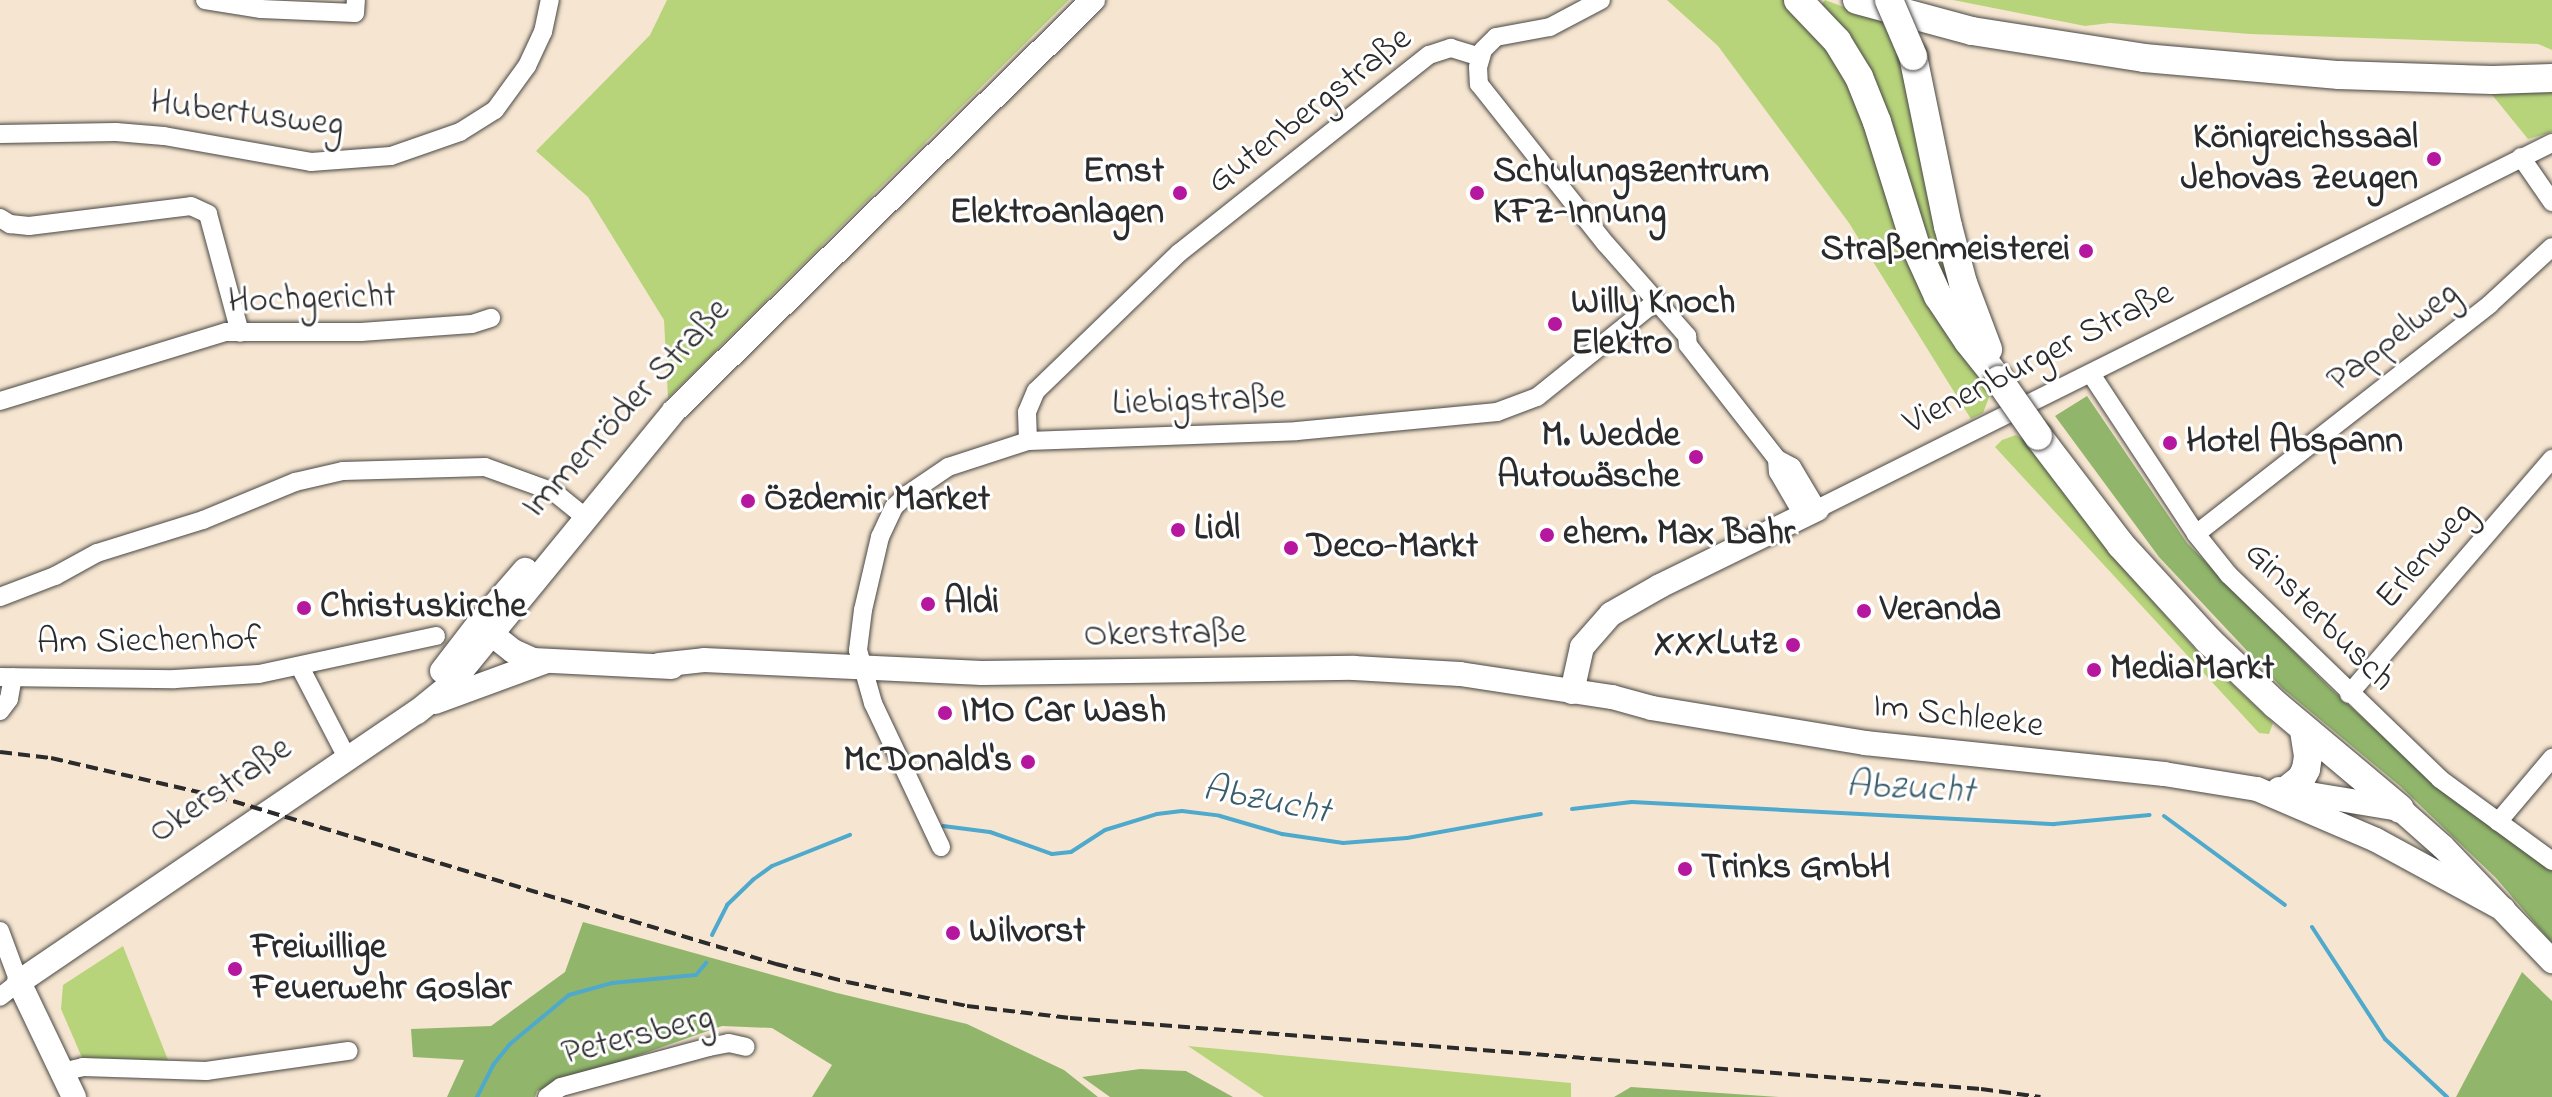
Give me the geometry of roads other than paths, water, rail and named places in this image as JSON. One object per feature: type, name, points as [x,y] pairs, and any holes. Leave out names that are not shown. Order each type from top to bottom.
[{"type":"highway","points":[[1798,0],[1837,41],[1859,77],[1877,122],[1917,250],[1938,296],[2038,436],[2121,545],[2187,618],[2304,730],[2400,809]]},
{"type":"highway","points":[[1857,0],[1972,31],[2144,58],[2316,74],[2493,80],[2552,78]]},
{"type":"highway","points":[[1889,0],[1913,56],[1963,283],[1999,380]]},
{"type":"highway","points":[[1913,0],[1976,16],[2145,43],[2319,55],[2552,60]]},
{"type":"highway","points":[[2288,789],[2301,779],[2306,769],[2308,756],[2304,730]]},
{"type":"main road","name":"Immenröder Straße","points":[[483,629],[670,408],[1093,0]]},
{"type":"main road","name":"Immenröder Straße","points":[[483,629],[652,434],[828,257]]},
{"type":"main road","name":"Vienenburger Straße","points":[[1575,693],[1593,631],[1611,614],[1660,586],[1810,512]]},
{"type":"main road","name":"Okerstraße","points":[[309,780],[410,703],[483,629],[549,660],[735,670],[750,663],[1024,673],[1384,668],[1460,674],[1575,693]]},
{"type":"main road","points":[[425,705],[449,686],[483,629]]},
{"type":"main road","points":[[425,705],[549,660]]},
{"type":"main road","name":"Im Schleeke","points":[[1575,693],[1865,743],[2164,774],[2257,789],[2288,789],[2400,809],[2552,961]]},
{"type":"main road","name":"Okerstraße","points":[[10,981],[47,952],[425,705]]},
{"type":"main road","name":"Im Schleeke","points":[[2257,789],[2376,840],[2503,909]]},
{"type":"main road","points":[[10,981],[27,1018],[42,1033],[74,1097]]},
{"type":"main road","points":[[62,1072],[67,1097]]},
{"type":"street","points":[[205,0],[315,13],[355,13],[356,0]]},
{"type":"street","name":"Hubertusweg","points":[[0,134],[152,135],[311,162],[391,156],[460,132],[495,110],[527,66],[543,32],[550,0]]},
{"type":"street","points":[[1601,0],[1550,27],[1496,37],[1483,50],[1481,57],[1478,78],[1482,90],[1655,302],[1687,336],[1688,345],[1777,459],[1778,472],[1810,512]]},
{"type":"street","name":"Gutenbergstraße","points":[[1028,441],[1027,412],[1036,391],[1179,253],[1429,55],[1451,48],[1481,57]]},
{"type":"street","name":"Vienenburger Straße","points":[[1810,512],[2552,143]]},
{"type":"street","points":[[2521,157],[2552,202]]},
{"type":"street","points":[[0,218],[29,226],[191,206],[208,214],[240,333]]},
{"type":"street","name":"Pappelweg","points":[[2196,534],[2490,304],[2552,247]]},
{"type":"street","name":"Liebigstraße","points":[[941,847],[873,703],[861,669],[858,643],[863,610],[880,537],[894,507],[948,467],[1028,441],[1297,431],[1479,416],[1537,397],[1655,302]]},
{"type":"street","name":"Hochgericht","points":[[0,401],[226,332],[361,332],[472,324],[491,318]]},
{"type":"street","name":"Ginsterbusch","points":[[2091,374],[2196,534],[2229,575],[2440,779],[2552,861]]},
{"type":"street","name":"Erlenweg","points":[[2349,694],[2552,459]]},
{"type":"street","points":[[0,597],[25,590],[97,553],[203,520],[295,482],[343,471],[485,467],[554,492],[580,513]]},
{"type":"street","name":"Am Siechenhof","points":[[6,677],[175,679],[259,674],[436,636]]},
{"type":"street","name":"Am Siechenhof","points":[[300,667],[344,752]]},
{"type":"street","points":[[0,711],[9,699],[6,677]]},
{"type":"street","points":[[2498,822],[2552,758]]},
{"type":"street","points":[[0,931],[10,981]]},
{"type":"street","points":[[0,947],[10,981]]},
{"type":"street","name":"Petersberg","points":[[547,1097],[561,1087],[709,1047],[729,1043],[746,1047]]},
{"type":"street","points":[[62,1072],[83,1067],[206,1071],[349,1051]]},
{"type":"waterway","name":"Abzucht","points":[[1572,809],[1632,802],[2054,824],[2150,815]]},
{"type":"waterway","name":"Abzucht","points":[[943,826],[990,832],[1052,854],[1071,852],[1105,830],[1157,814],[1182,811],[1220,816],[1282,834],[1343,843],[1407,838],[1541,814]]},
{"type":"waterway","name":"Abzucht","points":[[2164,816],[2285,905]]},
{"type":"waterway","name":"Abzucht","points":[[712,935],[727,905],[754,879],[772,866],[850,835]]},
{"type":"waterway","name":"Abzucht","points":[[2312,927],[2385,1039],[2447,1097]]},
{"type":"waterway","name":"Abzucht","points":[[477,1097],[493,1065],[510,1044],[569,995],[612,983],[696,975],[706,963]]},
{"type":"railway","points":[[0,752],[51,758],[216,796],[776,964],[967,1006],[1070,1018],[1981,1089],[2040,1097]]},
{"type":"place","name":"Königreichssaal Jehovas Zeugen","points":[[2434,159]]},
{"type":"place","name":"Ernst Elektroanlagen","points":[[1180,193]]},
{"type":"place","name":"Schulungszentrum KFZ-Innung","points":[[1477,193]]},
{"type":"place","name":"Straßenmeisterei","points":[[2086,251]]},
{"type":"place","name":"Willy Knoch Elektro","points":[[1555,324]]},
{"type":"place","name":"Hotel Abspann","points":[[2170,443]]},
{"type":"place","name":"M. Wedde Autowäsche","points":[[1696,457]]},
{"type":"place","name":"Özdemir Market","points":[[748,501]]},
{"type":"place","name":"Lidl","points":[[1178,530]]},
{"type":"place","name":"ehem. Max Bahr","points":[[1547,535]]},
{"type":"place","name":"Deco-Markt","points":[[1291,548]]},
{"type":"place","name":"Aldi","points":[[928,604]]},
{"type":"place","name":"Christuskirche","points":[[304,608]]},
{"type":"place","name":"Veranda","points":[[1864,611]]},
{"type":"place","name":"XXXLutz","points":[[1793,645]]},
{"type":"place","name":"MediaMarkt","points":[[2094,670]]},
{"type":"place","name":"IMO Car Wash","points":[[945,713]]},
{"type":"place","name":"McDonald's","points":[[1028,762]]},
{"type":"place","name":"Trinks GmbH","points":[[1685,869]]},
{"type":"place","name":"Wilvorst","points":[[953,933]]},
{"type":"place","name":"Freiwillige Feuerwehr Goslar","points":[[235,969]]}]
